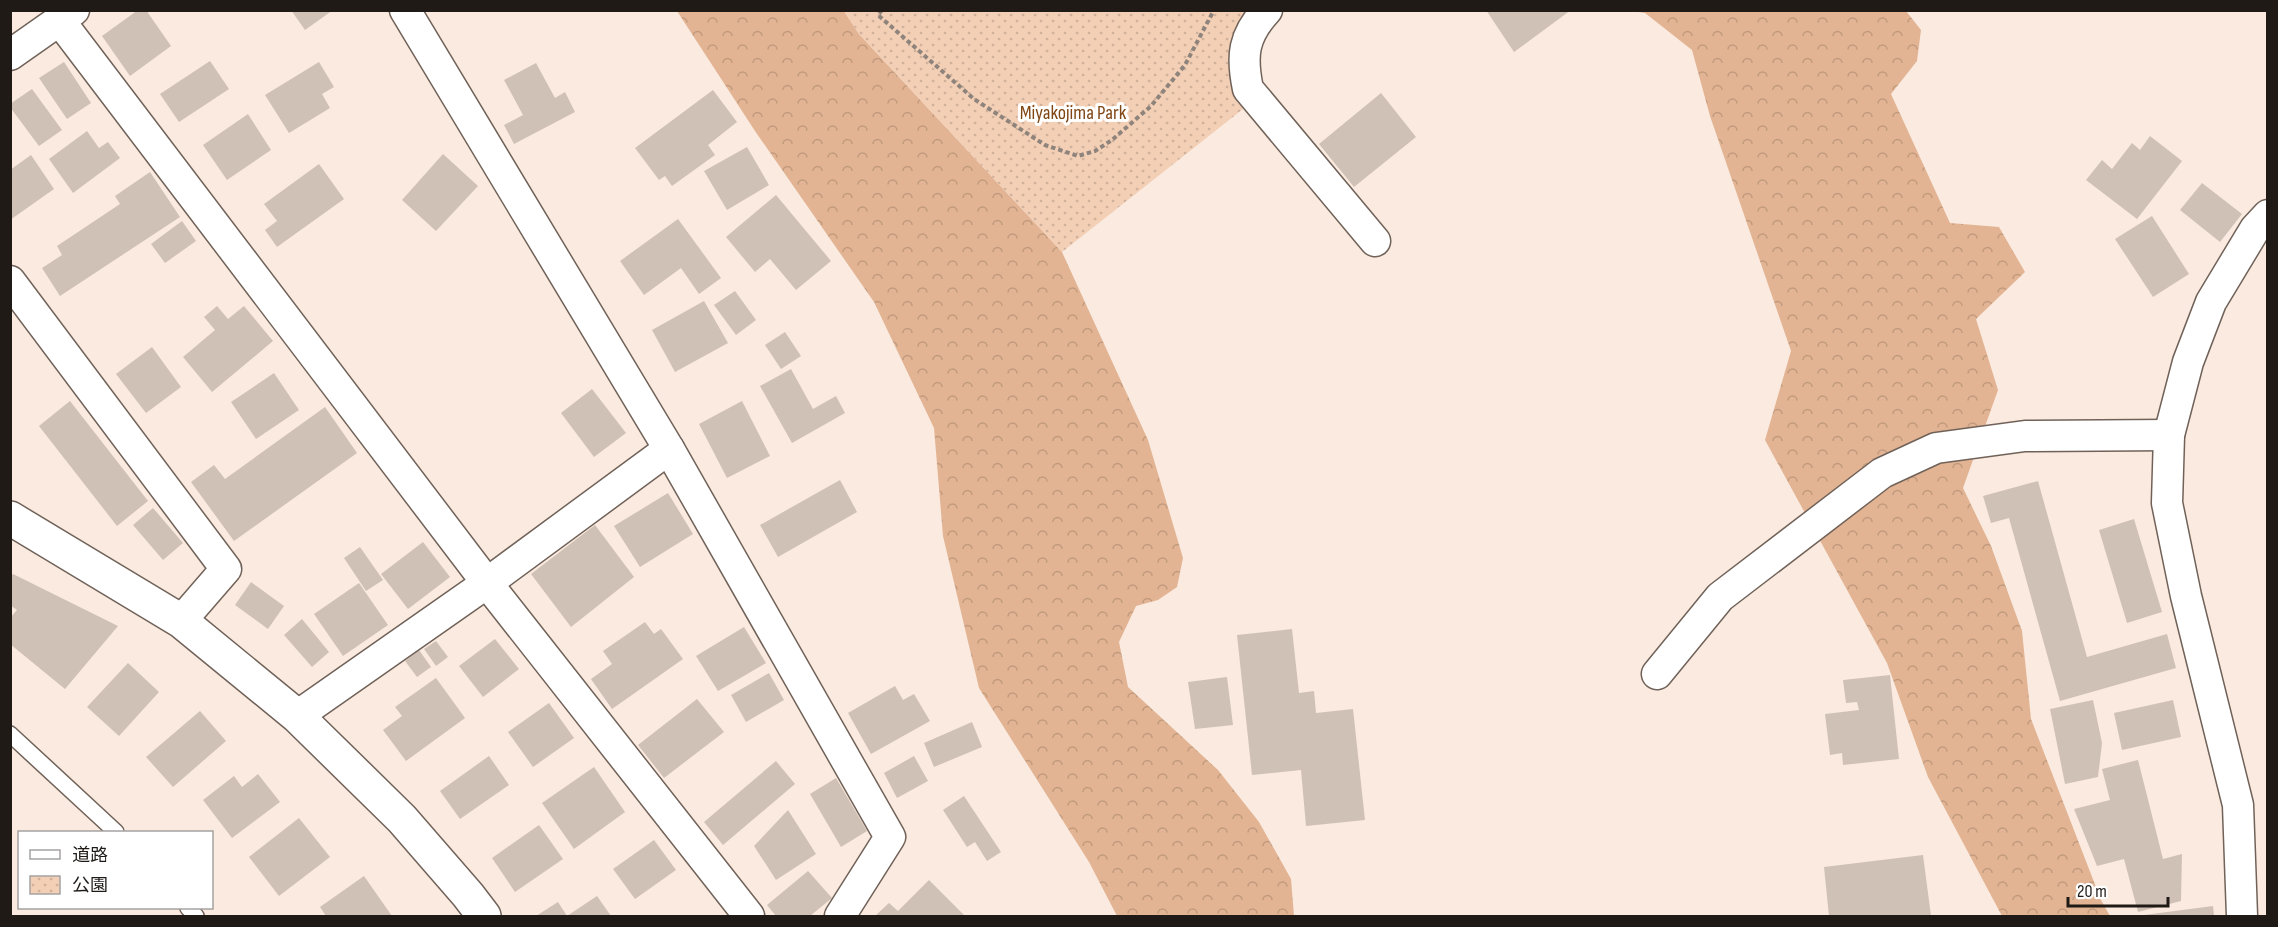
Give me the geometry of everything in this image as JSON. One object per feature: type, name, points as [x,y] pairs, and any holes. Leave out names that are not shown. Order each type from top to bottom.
[{"type":"street","points":[[405,10],[669,448],[890,837],[840,916]]},
{"type":"street","points":[[1267,10],[1254,24],[1244,51],[1244,71],[1248,89],[1375,241]]},
{"type":"street","points":[[10,55],[67,16],[487,583],[749,916]]},
{"type":"street","points":[[2242,916],[2238,805],[2186,596],[2167,503],[2169,435],[2188,362],[2211,302],[2255,229],[2268,215]]},
{"type":"street","points":[[10,281],[226,569],[181,621]]},
{"type":"street","points":[[1657,674],[1720,597],[1882,473],[1936,448],[2025,436],[2169,435]]},
{"type":"street","points":[[297,716],[487,583],[669,448]]},
{"type":"street","points":[[10,518],[181,621],[297,716],[402,819],[484,916]]},
{"type":"lane","points":[[10,734],[115,831]]},
{"type":"path","points":[[873,10],[974,99],[1045,145],[1078,156],[1095,151],[1112,140],[1150,106],[1185,65],[1214,10]]},
{"type":"path","points":[[878,15],[882,10]]},
{"type":"green space","points":[[677,11],[844,11],[859,34],[1062,252],[1148,440],[1183,558],[1177,587],[1158,600],[1136,606],[1119,642],[1128,687],[1218,770],[1259,822],[1291,879],[1294,916],[1117,916],[1089,862],[979,688],[943,536],[934,428],[874,302],[755,131]]},
{"type":"green space","name":"Miyakojima Park","points":[[844,11],[1250,11],[1237,30],[1228,59],[1243,109],[1062,252],[859,34]]},
{"type":"green space","points":[[1632,11],[1906,11],[1921,30],[1917,61],[1891,94],[1950,223],[1999,227],[2025,272],[1976,319],[1998,390],[1963,488],[1991,546],[2022,631],[2031,719],[2101,900],[2110,916],[2002,916],[1928,777],[1887,663],[1765,440],[1791,351],[1710,116],[1692,50],[1645,13]]},
{"type":"building","points":[[138,10],[146,10],[171,46],[130,76],[102,36]]},
{"type":"building","points":[[291,10],[333,10],[305,30]]},
{"type":"building","points":[[1486,10],[1571,10],[1514,52]]},
{"type":"building","points":[[210,61],[229,89],[179,122],[160,94]]},
{"type":"building","points":[[64,62],[91,103],[67,119],[39,78]]},
{"type":"building","points":[[319,62],[334,87],[322,94],[330,108],[289,133],[265,95]]},
{"type":"building","points":[[536,63],[555,98],[565,92],[575,112],[514,144],[504,125],[523,115],[504,80]]},
{"type":"building","points":[[32,89],[62,130],[39,146],[10,107],[10,104]]},
{"type":"building","points":[[713,90],[737,122],[708,145],[715,155],[672,186],[665,176],[659,180],[635,148]]},
{"type":"building","points":[[1381,93],[1416,137],[1354,187],[1319,144]]},
{"type":"building","points":[[248,114],[271,150],[227,180],[203,145]]},
{"type":"building","points":[[87,131],[99,148],[108,142],[120,158],[73,193],[49,159]]},
{"type":"building","points":[[2150,136],[2182,161],[2137,219],[2086,180],[2102,160],[2112,169],[2132,143],[2140,150]]},
{"type":"building","points":[[747,147],[769,185],[727,210],[704,171]]},
{"type":"building","points":[[443,154],[478,186],[436,231],[402,200]]},
{"type":"building","points":[[31,155],[54,189],[10,220],[10,170]]},
{"type":"building","points":[[319,164],[344,199],[277,247],[265,230],[277,221],[264,204]]},
{"type":"building","points":[[150,172],[180,217],[60,296],[42,268],[62,255],[57,246],[120,204],[115,196]]},
{"type":"building","points":[[2202,183],[2242,214],[2220,242],[2180,210]]},
{"type":"building","points":[[776,195],[831,261],[796,290],[770,259],[755,272],[726,237]]},
{"type":"building","points":[[2152,216],[2189,274],[2153,297],[2115,239]]},
{"type":"building","points":[[678,219],[721,278],[699,294],[681,268],[644,295],[620,261]]},
{"type":"building","points":[[182,221],[196,241],[165,263],[151,244]]},
{"type":"building","points":[[735,291],[756,320],[736,335],[714,305]]},
{"type":"building","points":[[704,301],[728,343],[675,372],[652,330]]},
{"type":"building","points":[[217,306],[228,319],[244,306],[273,341],[212,392],[183,357],[215,330],[204,317]]},
{"type":"building","points":[[785,332],[801,356],[781,369],[765,345]]},
{"type":"building","points":[[152,347],[181,387],[146,413],[116,374]]},
{"type":"building","points":[[791,369],[813,409],[836,396],[845,413],[792,443],[760,386]]},
{"type":"building","points":[[274,373],[299,410],[256,439],[231,402]]},
{"type":"building","points":[[592,389],[626,433],[594,457],[561,413]]},
{"type":"building","points":[[70,401],[148,501],[117,526],[39,426]]},
{"type":"building","points":[[742,401],[770,456],[727,478],[699,424]]},
{"type":"building","points":[[325,407],[357,453],[234,541],[191,482],[214,465],[225,479]]},
{"type":"building","points":[[840,480],[857,512],[778,557],[760,525]]},
{"type":"building","points":[[2038,481],[2087,657],[2167,634],[2176,668],[2060,701],[2009,518],[1991,523],[1983,496]]},
{"type":"building","points":[[668,493],[693,534],[640,567],[614,526]]},
{"type":"building","points":[[153,508],[183,543],[163,560],[133,525]]},
{"type":"building","points":[[2134,519],[2162,612],[2127,623],[2099,530]]},
{"type":"building","points":[[595,525],[634,577],[571,627],[531,574]]},
{"type":"building","points":[[423,542],[450,577],[408,609],[381,574]]},
{"type":"building","points":[[360,547],[383,580],[366,591],[344,558]]},
{"type":"building","points":[[13,574],[118,626],[65,689],[10,644],[10,618],[17,610],[10,605],[10,577]]},
{"type":"building","points":[[251,582],[284,606],[268,629],[235,605]]},
{"type":"building","points":[[359,583],[388,625],[343,656],[314,614]]},
{"type":"building","points":[[302,619],[329,652],[312,667],[284,635]]},
{"type":"building","points":[[645,622],[654,634],[661,629],[683,659],[612,709],[591,679],[612,664],[603,651]]},
{"type":"building","points":[[744,627],[766,663],[718,691],[696,656]]},
{"type":"building","points":[[1292,629],[1299,693],[1314,691],[1316,713],[1353,709],[1365,820],[1306,826],[1301,770],[1252,775],[1237,635]]},
{"type":"building","points":[[495,639],[519,669],[483,697],[459,666]]},
{"type":"building","points":[[436,641],[448,657],[436,666],[424,649]]},
{"type":"building","points":[[419,650],[431,667],[417,677],[405,661]]},
{"type":"building","points":[[128,663],[159,692],[119,736],[87,707]]},
{"type":"building","points":[[769,673],[784,700],[746,722],[731,695]]},
{"type":"building","points":[[1890,675],[1899,759],[1843,765],[1842,753],[1830,755],[1825,714],[1859,710],[1857,702],[1846,703],[1843,680]]},
{"type":"building","points":[[1227,677],[1233,725],[1195,729],[1188,682]]},
{"type":"building","points":[[436,678],[465,718],[406,761],[383,730],[402,716],[395,707]]},
{"type":"building","points":[[895,686],[903,700],[914,694],[930,721],[871,754],[848,713]]},
{"type":"building","points":[[697,699],[724,732],[664,778],[638,745]]},
{"type":"building","points":[[2093,700],[2102,743],[2098,777],[2065,784],[2050,709]]},
{"type":"building","points":[[2173,700],[2181,737],[2122,750],[2114,713]]},
{"type":"building","points":[[549,703],[574,738],[533,767],[508,732]]},
{"type":"building","points":[[200,711],[226,741],[173,787],[146,757]]},
{"type":"building","points":[[972,722],[982,747],[934,767],[924,743]]},
{"type":"building","points":[[489,756],[509,785],[460,819],[440,791]]},
{"type":"building","points":[[914,756],[928,781],[897,798],[884,773]]},
{"type":"building","points":[[2138,760],[2163,859],[2182,854],[2181,901],[2138,912],[2124,859],[2097,866],[2074,809],[2110,800],[2102,769]]},
{"type":"building","points":[[776,761],[795,784],[723,845],[704,822]]},
{"type":"building","points":[[594,767],[625,812],[574,849],[542,803]]},
{"type":"building","points":[[258,774],[280,802],[232,838],[203,800],[234,776],[242,787]]},
{"type":"building","points":[[836,778],[867,831],[841,847],[810,794]]},
{"type":"building","points":[[964,796],[1001,852],[987,861],[975,842],[967,847],[943,810]]},
{"type":"building","points":[[788,810],[816,854],[776,880],[754,846]]},
{"type":"building","points":[[299,818],[330,857],[279,896],[249,857]]},
{"type":"building","points":[[539,825],[563,859],[515,892],[492,858]]},
{"type":"building","points":[[654,840],[676,870],[635,899],[613,869]]},
{"type":"building","points":[[1923,855],[1931,916],[1829,916],[1824,867]]},
{"type":"building","points":[[808,871],[832,898],[810,916],[776,916],[767,905]]},
{"type":"building","points":[[364,876],[392,916],[326,916],[320,907]]},
{"type":"building","points":[[929,880],[965,916],[875,916],[889,903],[898,911]]},
{"type":"building","points":[[597,896],[611,916],[567,916]]},
{"type":"building","points":[[558,902],[567,916],[536,916]]},
{"type":"building","points":[[2213,906],[2214,916],[2144,916],[2144,915]]}]
